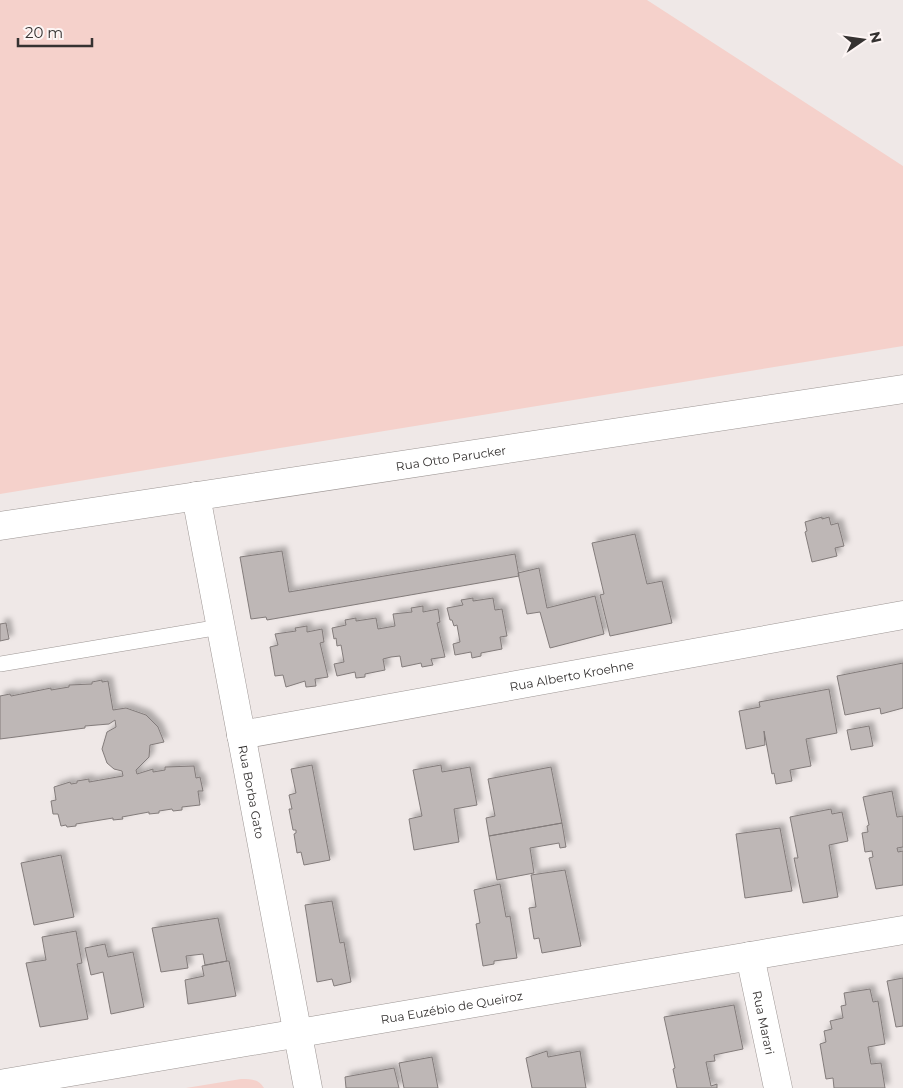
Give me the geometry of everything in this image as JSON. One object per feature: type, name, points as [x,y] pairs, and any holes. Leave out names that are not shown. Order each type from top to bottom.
[{"type":"street","name":"Rua Otto Parucker","points":[[0,526],[903,389]]},
{"type":"street","name":"Rua Borba Gato","points":[[196,496],[308,1088]]},
{"type":"street","name":"Rua Alberto Kroehne","points":[[241,735],[903,615]]},
{"type":"street","name":"Rua Euzébio de Queiroz","points":[[0,1084],[903,930]]},
{"type":"street","name":"Rua Marari","points":[[750,956],[778,1088]]},
{"type":"lane","points":[[0,664],[220,627]]},
{"type":"shaded area","points":[[0,0],[647,0],[903,166],[903,346],[0,494]]},
{"type":"shaded area","points":[[241,1079],[257,1081],[264,1088],[186,1088]]},
{"type":"building","points":[[822,517],[822,519],[829,517],[831,525],[838,523],[844,546],[835,548],[837,556],[812,562],[805,532],[807,531],[805,522]]},
{"type":"building","points":[[635,534],[647,584],[662,581],[672,623],[610,636],[600,595],[604,594],[592,543]]},
{"type":"building","points":[[282,551],[289,592],[515,554],[519,576],[267,620],[266,617],[251,619],[240,557]]},
{"type":"building","points":[[539,568],[547,608],[595,596],[604,634],[550,648],[540,612],[527,614],[518,573]]},
{"type":"building","points":[[473,598],[473,601],[493,598],[495,610],[502,609],[507,636],[500,637],[502,649],[481,653],[481,656],[472,658],[471,652],[455,655],[453,644],[460,642],[457,625],[454,626],[452,620],[450,620],[447,608],[463,605],[461,600]]},
{"type":"building","points":[[423,606],[423,612],[438,609],[440,622],[437,623],[445,657],[431,659],[433,665],[422,667],[421,663],[402,667],[400,656],[391,657],[383,659],[385,670],[365,674],[365,677],[356,678],[355,672],[337,676],[334,664],[344,662],[341,645],[337,646],[332,628],[346,625],[345,620],[356,618],[356,621],[376,618],[378,629],[395,626],[393,614],[412,612],[411,608]]},
{"type":"building","points":[[6,623],[9,639],[0,641],[0,624]]},
{"type":"building","points":[[307,626],[307,632],[322,629],[324,642],[320,643],[328,677],[315,679],[316,686],[306,687],[305,681],[286,687],[283,675],[275,676],[270,647],[278,645],[275,634],[296,631],[295,628]]},
{"type":"building","points":[[903,663],[903,708],[881,714],[880,708],[845,715],[837,676]]},
{"type":"building","points":[[102,680],[102,682],[108,681],[113,710],[126,708],[146,715],[158,727],[164,742],[150,745],[149,757],[136,770],[137,774],[153,769],[153,772],[165,770],[165,767],[194,766],[196,778],[200,777],[203,791],[198,791],[200,805],[182,807],[182,810],[173,811],[172,809],[159,811],[159,813],[149,814],[149,812],[122,817],[123,819],[113,820],[113,818],[76,824],[76,826],[61,826],[58,814],[53,814],[51,801],[56,800],[54,787],[70,782],[71,784],[89,779],[89,782],[123,776],[122,771],[114,769],[107,763],[102,749],[107,732],[116,727],[115,720],[109,724],[85,726],[85,728],[0,739],[0,696],[10,694],[11,696],[51,688],[51,690],[69,687],[69,685],[92,684],[92,682]]},
{"type":"building","points":[[829,689],[837,733],[806,739],[811,766],[790,770],[792,781],[776,784],[774,773],[772,774],[764,731],[765,745],[746,749],[739,711],[760,707],[759,702]]},
{"type":"building","points":[[869,726],[873,746],[851,750],[847,730]]},
{"type":"building","points":[[312,765],[330,860],[304,865],[301,852],[297,853],[294,834],[296,830],[293,830],[289,809],[292,809],[289,795],[296,793],[291,769]]},
{"type":"building","points":[[441,765],[442,772],[470,767],[477,805],[454,809],[459,842],[414,850],[409,819],[422,816],[413,770]]},
{"type":"building","points":[[551,767],[562,823],[489,836],[486,818],[495,816],[488,779]]},
{"type":"building","points":[[892,791],[897,817],[903,816],[903,847],[897,848],[898,852],[903,851],[903,885],[876,889],[869,858],[873,857],[872,851],[865,852],[862,833],[868,832],[867,826],[869,825],[863,797]]},
{"type":"building","points":[[831,809],[832,814],[842,812],[848,841],[829,845],[838,897],[803,903],[794,858],[798,858],[790,817]]},
{"type":"building","points":[[562,823],[566,847],[560,848],[559,843],[530,848],[534,873],[497,880],[489,836]]},
{"type":"building","points":[[780,828],[792,891],[745,898],[736,834]]},
{"type":"building","points":[[61,855],[74,917],[34,925],[21,863]]},
{"type":"building","points":[[565,870],[581,946],[542,953],[539,938],[534,939],[529,908],[536,907],[531,875]]},
{"type":"building","points":[[500,884],[506,917],[510,916],[517,958],[494,961],[494,964],[483,966],[476,924],[480,923],[474,890]]},
{"type":"building","points":[[332,901],[340,943],[344,942],[351,982],[334,986],[332,979],[317,982],[305,905]]},
{"type":"building","points":[[218,918],[227,961],[205,965],[203,954],[186,956],[188,968],[161,972],[152,928]]},
{"type":"building","points":[[76,931],[82,963],[77,964],[88,1019],[40,1027],[26,963],[46,960],[42,937]]},
{"type":"building","points":[[105,944],[108,957],[133,952],[144,1007],[111,1014],[103,972],[91,975],[85,948]]},
{"type":"building","points":[[229,961],[236,996],[188,1004],[185,980],[204,976],[202,966]]},
{"type":"building","points":[[903,978],[903,1026],[896,1027],[887,981]]},
{"type":"building","points":[[870,989],[873,1002],[878,1001],[885,1044],[868,1047],[871,1064],[881,1063],[885,1088],[834,1088],[833,1078],[826,1079],[820,1044],[826,1042],[824,1031],[832,1029],[830,1021],[843,1018],[841,1006],[846,1005],[844,993]]},
{"type":"building","points":[[734,1005],[743,1049],[714,1055],[715,1061],[706,1062],[711,1086],[717,1084],[717,1088],[677,1088],[673,1069],[675,1068],[664,1017]]},
{"type":"building","points":[[547,1051],[548,1057],[580,1051],[586,1088],[532,1088],[526,1058]]},
{"type":"building","points":[[432,1057],[438,1088],[404,1088],[399,1063]]},
{"type":"building","points":[[394,1068],[399,1088],[346,1088],[345,1077]]}]
